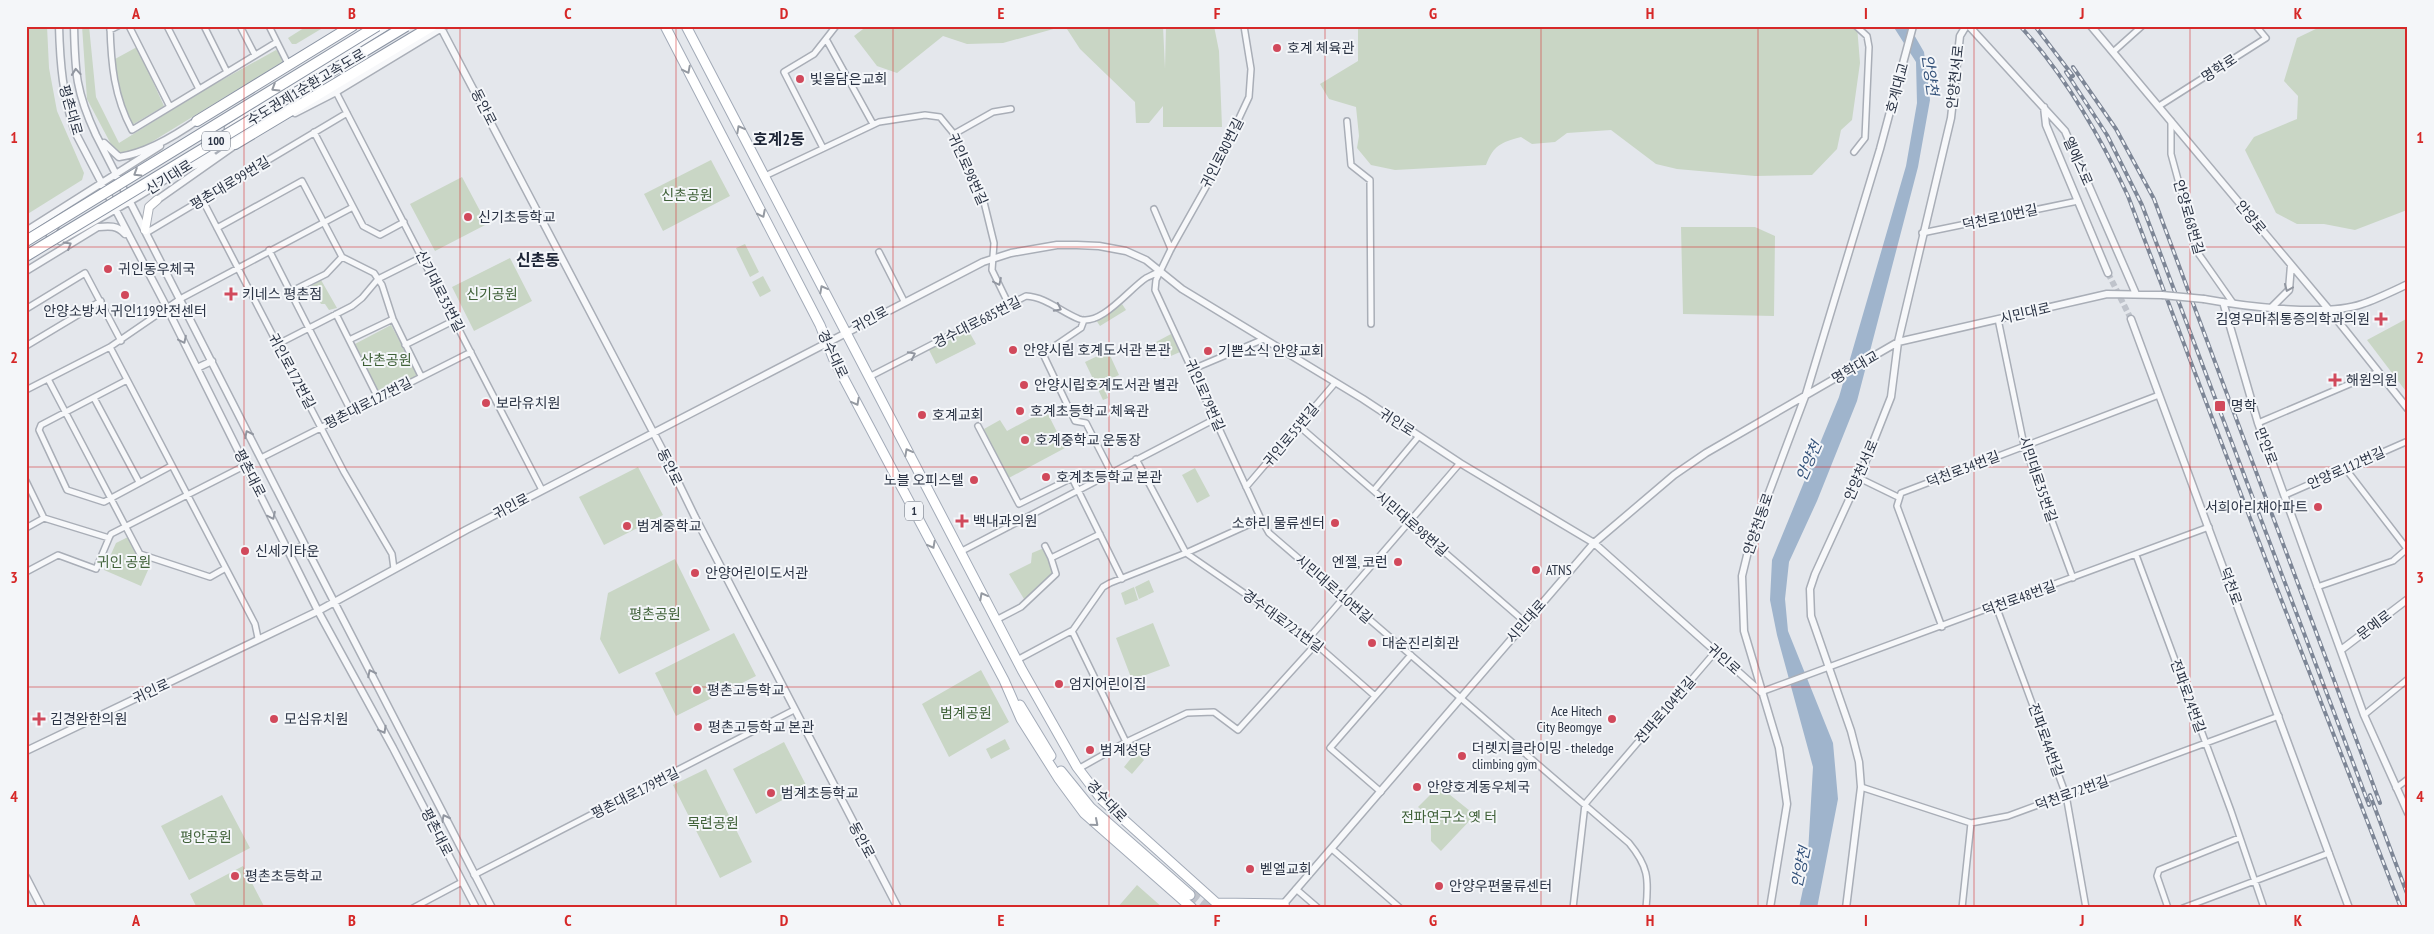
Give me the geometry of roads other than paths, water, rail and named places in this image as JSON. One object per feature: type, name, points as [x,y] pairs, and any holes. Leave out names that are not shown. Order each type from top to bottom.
[{"type":"highway","points":[[197,121],[352,26]]},
{"type":"highway","name":"수도권제1순환고속도로","points":[[26,241],[376,26]]},
{"type":"highway","name":"수도권제1순환고속도로","points":[[28,259],[406,26]]},
{"type":"highway","points":[[235,144],[440,27]]},
{"type":"main road","name":"경수대로","points":[[665,26],[827,342],[834,360],[1004,680],[1063,776],[1085,801],[1192,893],[1092,796],[1072,770],[1045,720],[1017,660],[686,26]]},
{"type":"main road","points":[[146,231],[149,207],[158,200]]},
{"type":"main road","name":"경수대로","points":[[1022,670],[1078,769],[1102,800],[1219,906]]},
{"type":"main road","name":"경수대로","points":[[1004,680],[1021,720],[1058,779],[1084,813],[1192,908]]},
{"type":"main road","points":[[1219,906],[1283,906]]},
{"type":"street","name":"평촌대로","points":[[59,26],[60,63],[66,104],[75,132],[109,201],[167,308],[318,611],[476,908]]},
{"type":"street","name":"평촌대로","points":[[74,26],[75,76],[80,99],[96,135],[304,545],[492,908]]},
{"type":"street","points":[[118,26],[110,28],[114,86],[124,116],[132,130],[277,42]]},
{"type":"street","points":[[130,26],[170,107]]},
{"type":"street","points":[[166,26],[199,89]]},
{"type":"street","points":[[204,26],[227,72]]},
{"type":"street","points":[[240,26],[255,55]]},
{"type":"street","points":[[269,26],[287,62]]},
{"type":"street","points":[[26,231],[102,185],[240,90],[343,26]]},
{"type":"street","name":"신기대로","points":[[26,250],[293,88],[388,26]]},
{"type":"street","name":"신기대로","points":[[28,259],[144,193],[412,26]]},
{"type":"street","points":[[822,148],[784,72],[814,54],[836,26]]},
{"type":"street","name":"귀인로80번길","points":[[1160,271],[1211,178],[1250,97],[1251,69],[1244,26]]},
{"type":"street","points":[[1854,152],[1865,138],[1869,47],[1867,36],[1856,26]]},
{"type":"street","name":"호계대교","points":[[1880,149],[1913,26]]},
{"type":"street","name":"엘에스로","points":[[1967,26],[2065,131],[2136,294]]},
{"type":"street","name":"안양천서로","points":[[1846,908],[1861,787],[1859,762],[1851,731],[1826,669],[1811,616],[1810,589],[1814,574],[1858,478],[1891,396],[1898,342],[1922,233],[1951,118],[1960,36],[1967,26]]},
{"type":"street","name":"안양로","points":[[2091,26],[2330,311],[2408,409]]},
{"type":"street","points":[[2112,52],[2142,26]]},
{"type":"street","name":"명학로","points":[[2159,106],[2266,38],[2256,26]]},
{"type":"street","points":[[144,193],[336,92],[440,27]]},
{"type":"street","name":"동안로","points":[[440,27],[653,433],[794,710],[898,908]]},
{"type":"street","points":[[826,39],[873,124]]},
{"type":"street","name":"신기대로33번길","points":[[336,92],[542,490]]},
{"type":"street","points":[[2044,107],[2046,125],[2108,273]]},
{"type":"street","points":[[954,134],[993,112],[1011,109]]},
{"type":"street","name":"평촌대로99번길","points":[[146,231],[347,113]]},
{"type":"street","name":"귀인로98번길","points":[[765,176],[873,124],[932,115],[944,120],[954,134],[983,198],[994,243],[994,257]]},
{"type":"street","points":[[1347,120],[1351,165],[1370,180],[1371,324]]},
{"type":"street","name":"안양로68번길","points":[[2171,121],[2171,154],[2198,253],[2233,303]]},
{"type":"street","points":[[96,135],[118,157],[134,154],[182,130]]},
{"type":"street","points":[[314,132],[363,226],[380,235],[404,222]]},
{"type":"street","points":[[158,200],[235,144]]},
{"type":"street","name":"안양천동로","points":[[1770,908],[1787,804],[1779,748],[1744,631],[1742,576],[1750,543],[1806,394],[1880,149]]},
{"type":"street","points":[[218,228],[302,181],[342,257],[374,274],[378,279]]},
{"type":"street","name":"귀인로172번길","points":[[202,199],[344,472],[392,554],[394,569]]},
{"type":"street","name":"덕천로10번길","points":[[1922,233],[2078,201]]},
{"type":"street","points":[[50,236],[68,205]]},
{"type":"street","points":[[27,389],[48,380],[121,341],[180,299],[352,207]]},
{"type":"street","points":[[1154,209],[1171,249]]},
{"type":"street","points":[[26,270],[98,227],[111,226],[120,229],[131,242]]},
{"type":"street","name":"귀인로","points":[[26,751],[258,638],[318,611],[542,490],[904,301],[994,257],[1056,246],[1099,246],[1134,254],[1160,271],[1182,289],[1460,463],[1594,543],[1761,692]]},
{"type":"street","points":[[269,250],[351,411]]},
{"type":"street","points":[[879,252],[904,301]]},
{"type":"street","points":[[278,344],[336,314],[362,298],[378,279],[422,256]]},
{"type":"street","points":[[290,292],[326,274],[342,257]]},
{"type":"street","points":[[994,257],[992,270],[1009,305]]},
{"type":"street","points":[[2273,306],[2289,290],[2291,265]]},
{"type":"street","points":[[1111,472],[1086,423],[1075,421],[1043,354],[1081,328],[1084,320],[1104,314],[1146,278],[1160,271]]},
{"type":"street","name":"귀인로79번길","points":[[1160,271],[1156,290],[1261,519]]},
{"type":"street","points":[[26,308],[85,273],[121,341]]},
{"type":"street","name":"평촌대로127번길","points":[[261,458],[421,376],[393,319],[378,279]]},
{"type":"street","points":[[2223,302],[2330,311],[2361,305],[2408,284]]},
{"type":"street","name":"시민대로","points":[[1891,347],[1898,342],[2107,294],[2162,295],[2223,302]]},
{"type":"street","name":"경수대로685번길","points":[[869,377],[1026,296],[1036,297],[1084,320]]},
{"type":"street","points":[[26,346],[101,301]]},
{"type":"street","name":"만안로","points":[[2223,302],[2258,423],[2317,587],[2364,715],[2408,813]]},
{"type":"street","points":[[336,314],[378,398]]},
{"type":"street","points":[[349,340],[393,319]]},
{"type":"street","name":"시민대로35번길","points":[[1998,319],[2024,445],[2073,578]]},
{"type":"street","name":"덕천로","points":[[2131,319],[2349,908]]},
{"type":"street","points":[[406,345],[454,320]]},
{"type":"street","points":[[1193,369],[1264,339]]},
{"type":"street","points":[[110,347],[186,497],[255,624],[258,638]]},
{"type":"street","name":"명학대교","points":[[1820,388],[1891,347]]},
{"type":"street","points":[[421,376],[471,352]]},
{"type":"street","points":[[197,368],[212,361]]},
{"type":"street","points":[[2258,423],[2378,372]]},
{"type":"street","points":[[48,380],[140,554],[210,577],[224,569]]},
{"type":"street","points":[[127,380],[41,425],[39,430],[67,490],[104,502],[171,466]]},
{"type":"street","name":"귀인로55번길","points":[[1246,488],[1335,383]]},
{"type":"street","name":"시민대로","points":[[1283,906],[1460,697],[1594,543],[1674,475],[1706,453],[1806,394],[1820,388]]},
{"type":"street","name":"덕천로34번길","points":[[1898,497],[1901,493],[2159,395]]},
{"type":"street","points":[[94,398],[139,482]]},
{"type":"street","points":[[960,552],[1215,419]]},
{"type":"street","points":[[978,426],[1019,504],[1072,478],[1122,579]]},
{"type":"street","name":"시민대로98번길","points":[[1299,426],[1525,622]]},
{"type":"street","points":[[1374,490],[1419,436]]},
{"type":"street","name":"안양로112번길","points":[[2285,495],[2408,441]]},
{"type":"street","points":[[1136,459],[1186,553]]},
{"type":"street","points":[[1309,638],[1408,520],[1460,463]]},
{"type":"street","points":[[26,572],[58,556],[96,569],[111,534],[246,465]]},
{"type":"street","points":[[2317,587],[2393,561],[2408,549],[2345,468]]},
{"type":"street","points":[[1858,478],[1898,497],[1897,506],[1942,627]]},
{"type":"street","points":[[26,481],[44,518]]},
{"type":"street","points":[[26,528],[44,518],[108,538]]},
{"type":"street","points":[[1017,660],[1072,631],[1103,587],[1186,553],[1261,519]]},
{"type":"street","name":"시민대로110번길","points":[[1261,519],[1270,533],[1629,843],[1641,857],[1647,870],[1646,908]]},
{"type":"street","name":"덕천로48번길","points":[[1761,692],[1942,627],[2209,527]]},
{"type":"street","points":[[1050,558],[1100,534]]},
{"type":"street","points":[[290,553],[304,545]]},
{"type":"street","points":[[996,620],[1021,607],[1056,574],[1045,546]]},
{"type":"street","name":"경수대로721번길","points":[[1186,553],[1309,638],[1375,696]]},
{"type":"street","name":"전파로24번길","points":[[2136,555],[2264,908]]},
{"type":"street","name":"문예로","points":[[2341,650],[2408,599]]},
{"type":"street","name":"전파로44번길","points":[[1996,606],[2066,795],[2086,908]]},
{"type":"street","points":[[1072,631],[1126,742]]},
{"type":"street","points":[[1078,769],[1126,742],[1187,713],[1214,712],[1238,730],[1316,644]]},
{"type":"street","name":"전파로104번길","points":[[1585,804],[1716,651]]},
{"type":"street","points":[[1380,792],[1330,748],[1411,655]]},
{"type":"street","points":[[2364,715],[2408,679]]},
{"type":"street","name":"평촌대로179번길","points":[[474,875],[794,710]]},
{"type":"street","name":"덕천로72번길","points":[[1861,787],[1971,823],[2008,816],[2279,716]]},
{"type":"street","points":[[2396,788],[2408,779]]},
{"type":"street","points":[[1573,908],[1585,804]]},
{"type":"street","points":[[1962,908],[1971,823]]},
{"type":"street","points":[[2168,908],[2157,876],[2159,870],[2239,838]]},
{"type":"street","points":[[1332,849],[1400,908]]},
{"type":"street","points":[[2183,908],[2329,853]]},
{"type":"street","points":[[26,877],[42,908]]},
{"type":"street","points":[[413,908],[462,882]]},
{"type":"street","points":[[1296,889],[1318,908]]},
{"type":"water","points":[[1893,26],[1909,26],[1924,52],[1930,100],[1918,167],[1857,401],[1817,501],[1789,562],[1785,599],[1788,631],[1833,743],[1838,799],[1817,908],[1799,908],[1807,870],[1813,767],[1777,635],[1770,600],[1772,560],[1839,397],[1906,166],[1917,103],[1916,62]]},
{"type":"tunnel","points":[[2108,273],[2131,319]]},
{"type":"tunnel","points":[[1194,890],[1214,908]]},
{"type":"tunnel","points":[[1190,895],[1205,908]]},
{"type":"railway","points":[[2020,26],[2067,86],[2106,151],[2128,196],[2267,563],[2401,908]]},
{"type":"railway","points":[[2035,26],[2073,76]]},
{"type":"railway","points":[[2073,67],[2116,129],[2154,199],[2380,803]]},
{"type":"railway","points":[[2066,72],[2107,135],[2142,205],[2369,805]]},
{"type":"railway","points":[[2370,795],[2408,896]]},
{"type":"place","name":"호계 체육관","points":[[1277,48]]},
{"type":"place","name":"빛을담은교회","points":[[800,79]]},
{"type":"place","name":"신기초등학교","points":[[468,217]]},
{"type":"place","name":"귀인동우체국","points":[[108,269]]},
{"type":"place","name":"키네스 평촌점","points":[[231,294]]},
{"type":"place","name":"안양소방서 귀인119안전센터","points":[[125,295]]},
{"type":"place","name":"김영우마취통증의학과의원","points":[[2381,319]]},
{"type":"place","name":"안양시립 호계도서관 본관","points":[[1013,350]]},
{"type":"place","name":"기쁜소식 안양교회","points":[[1208,351]]},
{"type":"place","name":"해원의원","points":[[2335,380]]},
{"type":"place","name":"안양시립호계도서관 별관","points":[[1024,385]]},
{"type":"place","name":"보라유치원","points":[[486,403]]},
{"type":"place","name":"명학","points":[[2220,406]]},
{"type":"place","name":"호계초등학교 체육관","points":[[1020,411]]},
{"type":"place","name":"호계교회","points":[[922,415]]},
{"type":"place","name":"호계중학교 운동장","points":[[1025,440]]},
{"type":"place","name":"호계초등학교 본관","points":[[1046,477]]},
{"type":"place","name":"노블 오피스텔","points":[[974,480]]},
{"type":"place","name":"서희아리채아파트","points":[[2318,507]]},
{"type":"place","name":"백내과의원","points":[[962,521]]},
{"type":"place","name":"소하리 물류센터","points":[[1335,523]]},
{"type":"place","name":"범계중학교","points":[[627,526]]},
{"type":"place","name":"신세기타운","points":[[245,551]]},
{"type":"place","name":"엔젤, 코런","points":[[1398,562]]},
{"type":"place","name":"ATNS","points":[[1536,570]]},
{"type":"place","name":"안양어린이도서관","points":[[695,573]]},
{"type":"place","name":"대순진리회관","points":[[1372,643]]},
{"type":"place","name":"엄지어린이집","points":[[1059,684]]},
{"type":"place","name":"평촌고등학교","points":[[697,690]]},
{"type":"place","name":"김경완한의원","points":[[39,719]]},
{"type":"place","name":"모심유치원","points":[[274,719]]},
{"type":"place","name":"Ace Hitech City Beomgye","points":[[1612,719]]},
{"type":"place","name":"평촌고등학교 본관","points":[[698,727]]},
{"type":"place","name":"범계성당","points":[[1090,750]]},
{"type":"place","name":"더렛지클라이밍 - theledge climbing gym","points":[[1462,756]]},
{"type":"place","name":"안양호계동우체국","points":[[1417,787]]},
{"type":"place","name":"범계초등학교","points":[[771,793]]},
{"type":"place","name":"벧엘교회","points":[[1250,869]]},
{"type":"place","name":"평촌초등학교","points":[[235,876]]},
{"type":"place","name":"안양우편물류센터","points":[[1439,886]]},
{"type":"district","name":"호계2동","points":[[779,139]]},
{"type":"district","name":"신촌동","points":[[538,260]]},
{"type":"water label","name":"안양천","points":[[1930,75]]},
{"type":"water label","name":"안양천","points":[[1809,461]]},
{"type":"water label","name":"안양천","points":[[1801,867]]},
{"type":"park label","name":"신촌공원","points":[[687,195]]},
{"type":"park label","name":"신기공원","points":[[492,294]]},
{"type":"park label","name":"산촌공원","points":[[386,360]]},
{"type":"park label","name":"귀인 공원","points":[[124,562]]},
{"type":"park label","name":"평촌공원","points":[[655,614]]},
{"type":"park label","name":"범계공원","points":[[966,713]]},
{"type":"park label","name":"전파연구소 옛 터","points":[[1449,817]]},
{"type":"park label","name":"목련공원","points":[[713,823]]},
{"type":"park label","name":"평안공원","points":[[206,837]]}]
